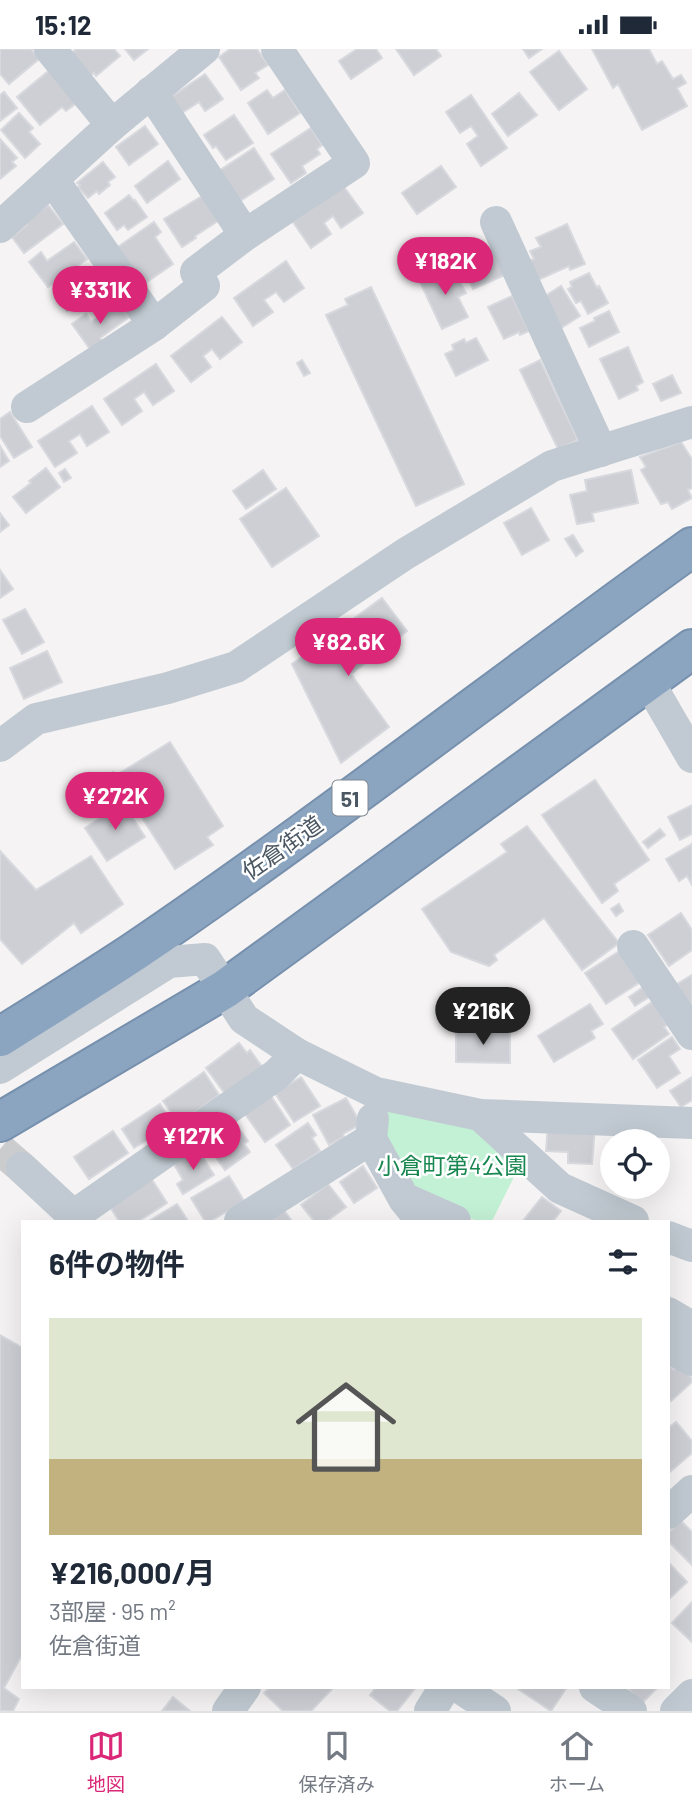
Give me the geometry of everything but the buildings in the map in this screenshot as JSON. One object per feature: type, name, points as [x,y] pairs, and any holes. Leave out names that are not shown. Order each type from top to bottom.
[{"type":"highway","name":"佐倉街道","points":[[0,1037],[122,959],[329,814],[692,547]]},
{"type":"highway","points":[[0,1122],[225,989],[692,649]]},
{"type":"street","points":[[50,49],[112,125]]},
{"type":"street","points":[[27,407],[154,325],[204,286],[196,272],[245,235],[354,163],[277,49]]},
{"type":"street","points":[[0,227],[197,51]]},
{"type":"street","points":[[151,92],[245,235]]},
{"type":"street","points":[[53,180],[154,325]]},
{"type":"street","points":[[496,222],[601,451]]},
{"type":"street","points":[[0,746],[36,719],[169,688],[236,667],[405,554],[552,466],[692,422]]},
{"type":"street","points":[[648,681],[692,757]]},
{"type":"street","points":[[633,946],[692,1034]]},
{"type":"street","points":[[0,1068],[169,962],[205,960],[244,1019],[297,1054],[376,1093],[480,1115],[692,1123]]},
{"type":"street","points":[[22,1168],[76,1219],[276,1075],[297,1054]]},
{"type":"street","points":[[376,1093],[371,1139],[413,1210],[450,1220]]},
{"type":"street","points":[[480,1115],[560,1188],[631,1220]]},
{"type":"street","points":[[242,1220],[371,1139]]},
{"type":"street","points":[[670,1238],[692,1246]]},
{"type":"street","points":[[670,1314],[692,1328]]},
{"type":"street","points":[[670,1348],[692,1360]]},
{"type":"street","points":[[670,1511],[692,1491]]},
{"type":"street","points":[[228,1711],[244,1689]]},
{"type":"street","points":[[429,1711],[443,1689]]},
{"type":"street","points":[[462,1689],[495,1711]]},
{"type":"street","points":[[598,1689],[631,1711]]},
{"type":"street","points":[[676,1711],[692,1695]]},
{"type":"green space","name":"小倉町第4公園","points":[[383,1102],[474,1126],[519,1167],[492,1220],[475,1220],[408,1193],[375,1137]]},
{"type":"tunnel","points":[[0,1149],[22,1168]]}]
